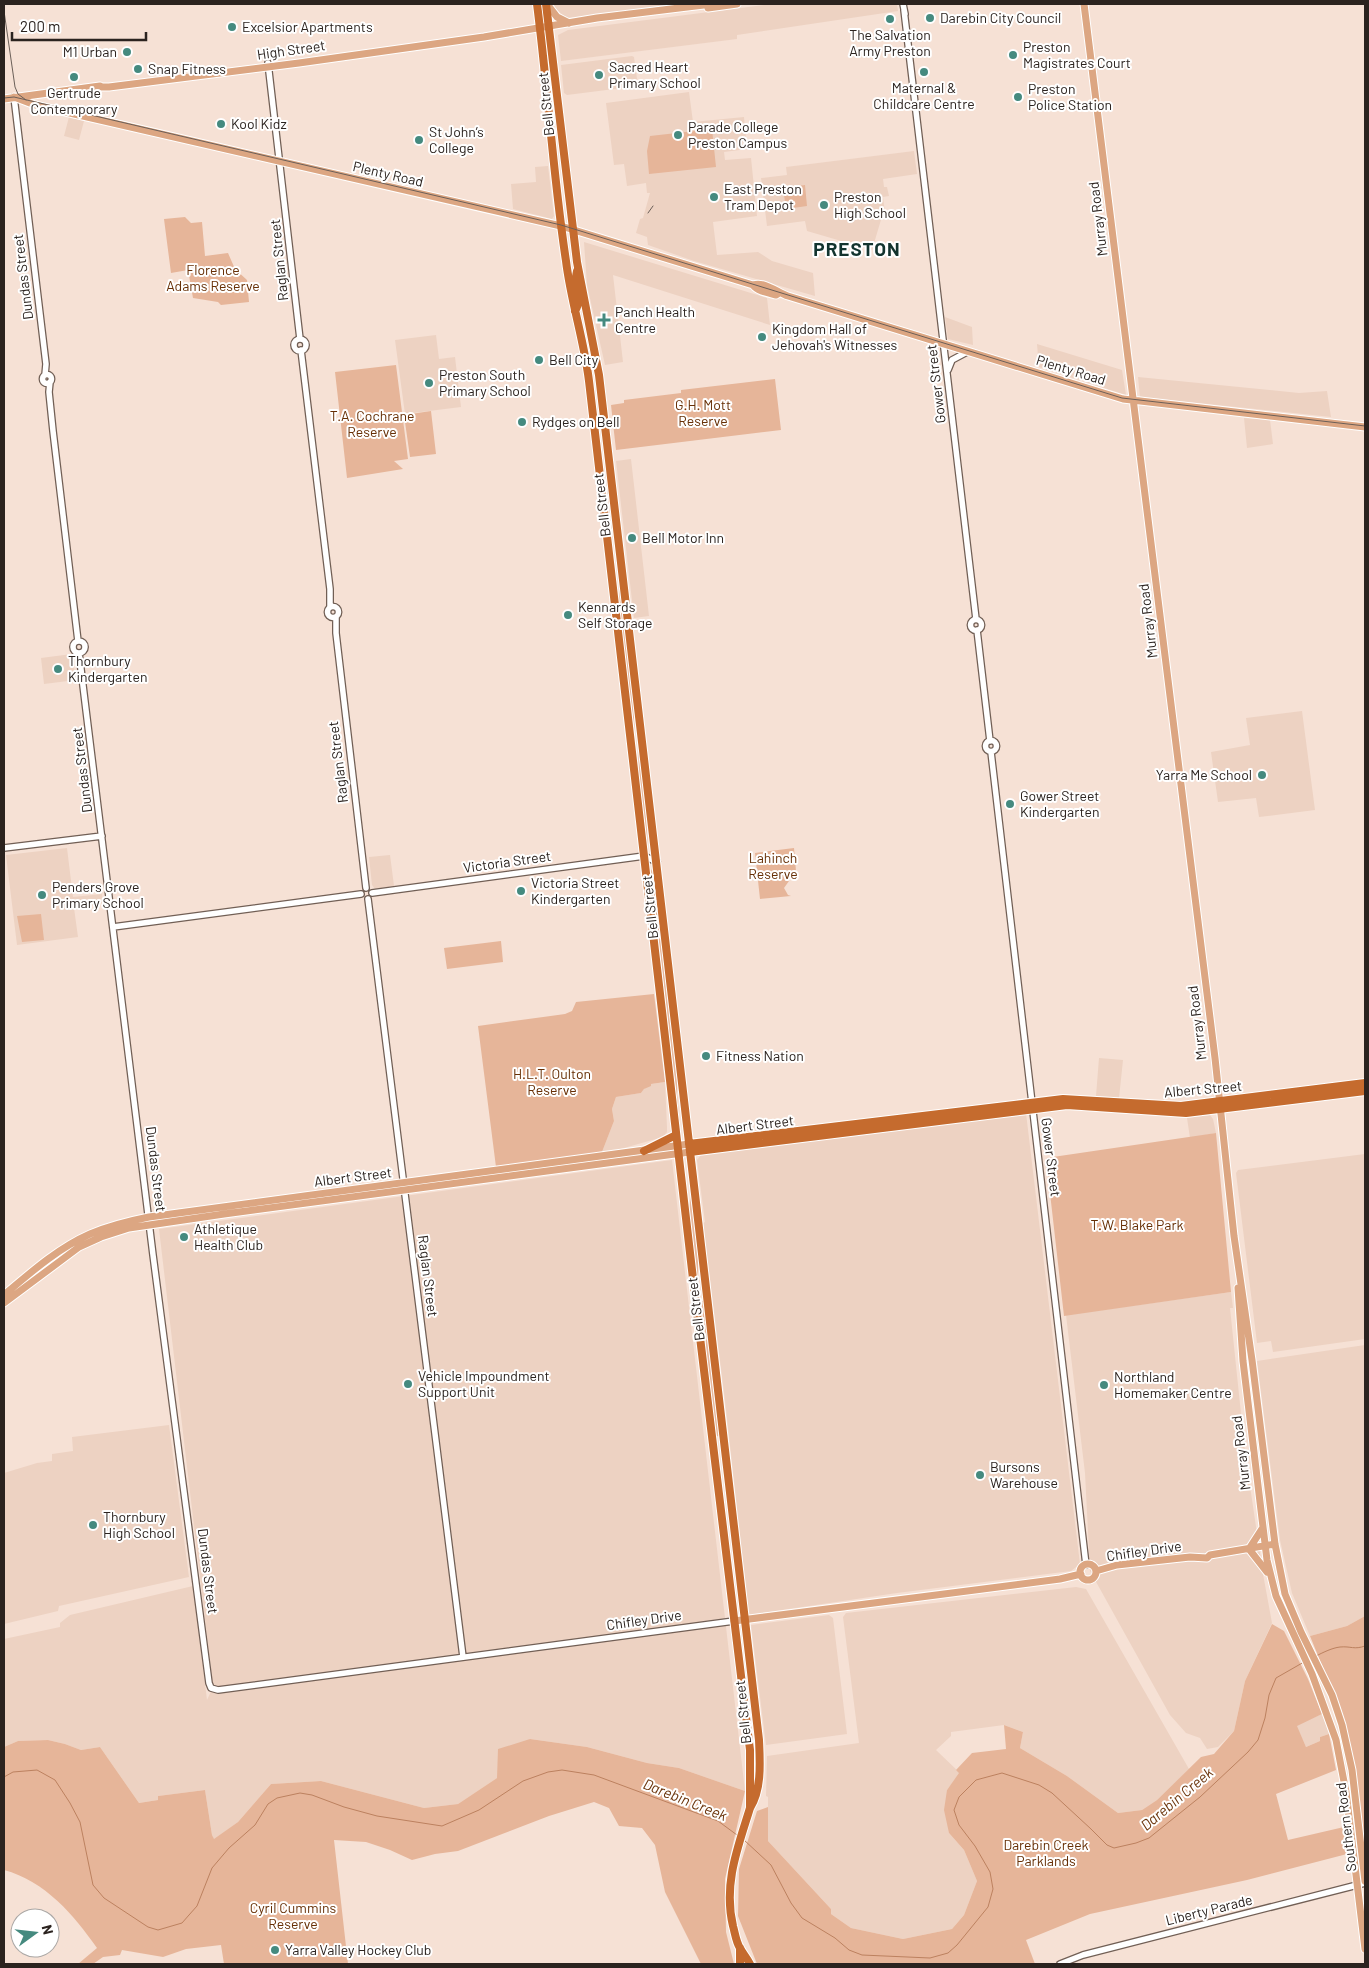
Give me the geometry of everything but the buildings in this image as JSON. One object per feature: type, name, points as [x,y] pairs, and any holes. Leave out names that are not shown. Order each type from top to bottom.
[{"type":"highway","name":"Bell Street","points":[[537,4],[561,226],[587,365],[676,1135],[750,1750],[750,1808]]},
{"type":"highway","name":"Bell Street","points":[[547,4],[572,230],[600,375],[760,1751],[755,1800],[750,1808],[732,1866],[729,1883],[733,1927],[740,1948],[740,1964]]},
{"type":"highway","points":[[578,267],[575,276],[575,307],[589,317]]},
{"type":"highway","points":[[671,1091],[681,1073]]},
{"type":"highway","name":"Albert Street","points":[[690,1148],[1032,1106],[1067,1105],[1167,1109],[1186,1114],[1219,1106],[1365,1084]]},
{"type":"highway","name":"Albert Street","points":[[1301,1095],[1365,1091]]},
{"type":"highway","points":[[644,1151],[676,1135]]},
{"type":"highway","points":[[695,1296],[706,1293]]},
{"type":"highway","points":[[713,1442],[724,1440]]},
{"type":"highway","points":[[720,1499],[731,1498]]},
{"type":"highway","name":"Bell Street","points":[[740,1948],[750,1964]]},
{"type":"main road","points":[[547,4],[556,17],[569,23]]},
{"type":"main road","name":"High Street","points":[[4,99],[484,37],[489,34],[712,4]]},
{"type":"main road","name":"High Street","points":[[581,21],[597,22],[737,4]]},
{"type":"main road","name":"Murray Road","points":[[1084,4],[1134,401],[1234,1236],[1275,1544],[1285,1594],[1313,1657]]},
{"type":"main road","name":"Plenty Road","points":[[14,98],[561,226],[753,285],[756,284],[777,290],[779,293],[967,352],[1134,401],[1365,427]]},
{"type":"main road","name":"Albert Street","points":[[150,1221],[690,1148]]},
{"type":"main road","name":"Albert Street","points":[[628,1157],[644,1151],[678,1150]]},
{"type":"main road","points":[[4,1294],[78,1240],[122,1223],[150,1221]]},
{"type":"main road","points":[[4,1303],[79,1247],[101,1237],[150,1221]]},
{"type":"main road","name":"Murray Road","points":[[1234,1236],[1242,1361],[1262,1529],[1276,1596],[1292,1636],[1305,1661]]},
{"type":"main road","points":[[1242,1361],[1252,1360]]},
{"type":"main road","points":[[1262,1529],[1249,1549],[1263,1565],[1272,1582]]},
{"type":"main road","name":"Chifley Drive","points":[[1096,1571],[1117,1565],[1195,1557],[1207,1558],[1210,1555],[1275,1544]]},
{"type":"main road","points":[[1086,1565],[1093,1566],[1096,1571],[1095,1576],[1091,1579],[1084,1578],[1081,1574],[1081,1569],[1086,1565]]},
{"type":"main road","name":"Chifley Drive","points":[[734,1621],[1060,1579],[1081,1574]]},
{"type":"main road","points":[[1292,1636],[1301,1632]]},
{"type":"main road","name":"Southern Road","points":[[1313,1657],[1332,1695],[1348,1747],[1365,1882]]},
{"type":"main road","name":"Southern Road","points":[[1305,1661],[1312,1674],[1336,1740],[1344,1784],[1365,1949]]},
{"type":"street","name":"Gower Street","points":[[904,7],[913,68],[921,138],[920,145],[976,619],[980,620],[982,624],[980,629],[977,630],[990,741],[995,743],[996,746],[995,750],[991,752],[1054,1278],[1086,1565]]},
{"type":"street","name":"Raglan Street","points":[[268,64],[300,339],[304,340],[306,344],[305,348],[301,350],[332,607]]},
{"type":"street","name":"Dundas Street","points":[[14,98],[46,364],[47,375],[43,380],[48,383],[78,641],[74,643],[72,648],[79,653],[211,1688]]},
{"type":"street","points":[[948,375],[952,360],[967,352]]},
{"type":"street","points":[[332,607],[339,612],[334,617],[328,613],[332,607]]},
{"type":"street","name":"Raglan Street","points":[[334,617],[366,888]]},
{"type":"street","points":[[4,848],[102,836]]},
{"type":"street","points":[[644,856],[658,862]]},
{"type":"street","name":"Victoria Street","points":[[372,893],[644,856]]},
{"type":"street","points":[[366,888],[370,889],[372,896],[368,899],[364,898],[361,894],[362,890],[366,888]]},
{"type":"street","points":[[113,927],[361,894]]},
{"type":"street","name":"Raglan Street","points":[[368,899],[463,1657]]},
{"type":"street","name":"Chifley Drive","points":[[211,1688],[218,1690],[734,1621]]},
{"type":"street","name":"Liberty Parade","points":[[1060,1964],[1083,1955],[1365,1882]]},
{"type":"shaded area","points":[[554,4],[688,4],[566,18],[555,8]]},
{"type":"shaded area","points":[[772,4],[897,4],[898,11],[737,35],[737,39],[561,61],[558,35],[568,30]]},
{"type":"shaded area","name":"Sacred Heart Primary School","points":[[634,57],[638,86],[567,95],[564,93],[561,65]]},
{"type":"shaded area","points":[[689,92],[693,122],[744,117],[747,149],[724,152],[725,160],[751,158],[757,216],[713,222],[717,255],[758,252],[772,261],[813,273],[815,296],[694,261],[648,245],[647,237],[636,233],[640,219],[643,218],[650,193],[647,193],[646,183],[627,186],[624,164],[614,165],[606,103]]},
{"type":"shaded area","points":[[69,117],[84,121],[79,140],[64,136]]},
{"type":"shaded area","name":"Preston High School","points":[[914,151],[917,174],[883,179],[884,187],[887,187],[889,196],[883,197],[885,213],[883,213],[872,250],[807,231],[805,221],[767,226],[761,178],[787,175],[786,167]]},
{"type":"shaded area","points":[[548,166],[554,216],[552,219],[513,209],[511,184],[536,182],[535,167]]},
{"type":"shaded area","points":[[584,242],[767,298],[770,325],[613,275],[623,362],[605,365],[587,285]]},
{"type":"shaded area","points":[[945,317],[972,327],[973,345],[948,339]]},
{"type":"shaded area","name":"Preston South Primary School","points":[[436,335],[439,359],[455,357],[461,407],[405,414],[395,340]]},
{"type":"shaded area","points":[[1037,344],[1122,370],[1126,395],[1039,367]]},
{"type":"shaded area","points":[[1138,377],[1299,393],[1327,391],[1331,417],[1140,397]]},
{"type":"shaded area","points":[[1244,418],[1270,420],[1273,444],[1247,448]]},
{"type":"shaded area","name":"Bell Motor Inn","points":[[631,459],[649,616],[634,618],[616,461]]},
{"type":"shaded area","name":"Thornbury Kindergarten","points":[[72,654],[76,680],[44,684],[41,658]]},
{"type":"shaded area","name":"Yarra Me School","points":[[1302,711],[1315,810],[1259,817],[1256,798],[1218,802],[1211,752],[1250,745],[1246,718]]},
{"type":"shaded area","name":"Penders Grove Primary School","points":[[67,848],[73,897],[102,894],[103,904],[74,908],[78,937],[17,945],[6,855]]},
{"type":"shaded area","points":[[390,855],[394,886],[375,889],[372,885],[369,857]]},
{"type":"shaded area","points":[[1099,1058],[1123,1060],[1119,1098],[1096,1096]]},
{"type":"shaded area","points":[[665,1082],[667,1132],[663,1137],[617,1150],[602,1152],[614,1121],[612,1109],[616,1097],[641,1093],[651,1084]]},
{"type":"shaded area","points":[[1026,1113],[1080,1564],[1071,1571],[897,1593],[749,1615],[697,1160],[701,1155]]},
{"type":"shaded area","points":[[1210,1115],[1213,1119],[1216,1133],[1190,1138],[1187,1118]]},
{"type":"shaded area","points":[[1365,1154],[1365,1339],[1273,1352],[1271,1341],[1257,1343],[1236,1173],[1238,1170]]},
{"type":"shaded area","points":[[672,1160],[745,1791],[679,1768],[647,1763],[587,1747],[530,1739],[497,1778],[458,1804],[424,1808],[321,1781],[271,1784],[238,1822],[214,1840],[205,1790],[158,1796],[158,1800],[139,1803],[100,1747],[81,1750],[48,1740],[18,1741],[4,1747],[4,1639],[60,1627],[60,1623],[70,1615],[193,1586],[207,1700],[213,1687],[159,1229]]},
{"type":"shaded area","points":[[1231,1292],[1233,1308],[1230,1308],[1245,1452],[1272,1623],[1245,1681],[1234,1731],[1218,1747],[1207,1749],[1200,1738],[1186,1733],[1170,1715],[1090,1571],[1085,1473],[1066,1315]]},
{"type":"shaded area","points":[[1365,1345],[1365,1616],[1347,1626],[1310,1636],[1292,1593],[1280,1540],[1257,1361]]},
{"type":"shaded area","name":"Thornbury High School","points":[[169,1425],[189,1577],[59,1606],[58,1611],[4,1624],[4,1473],[37,1463],[52,1461],[52,1454],[73,1451],[72,1437]]},
{"type":"shaded area","points":[[1076,1587],[1086,1589],[1189,1769],[1157,1800],[1142,1810],[1118,1813],[1067,1776],[1020,1748],[1023,1732],[1004,1725],[951,1732],[951,1736],[936,1750],[960,1773],[947,1790],[949,1833],[964,1850],[977,1881],[964,1915],[952,1929],[903,1939],[851,1928],[831,1914],[831,1909],[768,1841],[767,1756],[859,1743],[843,1617],[846,1613]]},
{"type":"shaded area","points":[[829,1615],[833,1618],[847,1734],[766,1745],[751,1625]]},
{"type":"shaded area","points":[[1322,1714],[1329,1734],[1320,1737],[1320,1741],[1306,1747],[1296,1725]]},
{"type":"green space","points":[[712,129],[716,167],[649,174],[647,151],[650,136]]},
{"type":"green space","points":[[805,185],[807,206],[786,209],[783,188]]},
{"type":"green space","name":"Florence Adams Reserve","points":[[185,217],[191,223],[202,222],[205,256],[228,253],[235,269],[247,280],[249,302],[221,305],[218,302],[193,298],[188,270],[171,273],[164,219]]},
{"type":"green space","name":"T.A. Cochrane Reserve","points":[[396,365],[408,459],[394,461],[403,469],[347,478],[335,372]]},
{"type":"green space","name":"G.H. Mott Reserve","points":[[775,379],[781,430],[616,450],[611,405],[624,403],[624,400],[681,393],[681,390]]},
{"type":"green space","points":[[431,411],[436,454],[410,457],[404,415]]},
{"type":"green space","points":[[619,581],[632,688],[635,732],[620,619]]},
{"type":"green space","points":[[638,742],[645,796],[648,849],[639,779]]},
{"type":"green space","name":"Lahinch Reserve","points":[[794,848],[796,871],[787,872],[789,881],[784,888],[788,895],[791,896],[760,899],[755,853]]},
{"type":"green space","points":[[653,867],[678,1068],[677,1094],[681,1138],[651,871]]},
{"type":"green space","points":[[41,914],[44,940],[22,942],[17,916]]},
{"type":"green space","points":[[501,941],[503,962],[447,969],[444,948]]},
{"type":"green space","name":"H.L.T. Oulton Reserve","points":[[654,994],[665,1082],[651,1084],[641,1093],[616,1097],[612,1109],[614,1121],[602,1152],[496,1167],[478,1026],[565,1014],[572,1011],[576,1002]]},
{"type":"green space","name":"T.W. Blake Park","points":[[1216,1133],[1231,1292],[1064,1316],[1046,1158]]},
{"type":"green space","points":[[687,1159],[698,1240],[698,1291],[689,1210],[691,1195]]},
{"type":"green space","points":[[701,1301],[704,1301],[719,1435],[715,1438],[705,1351],[706,1343]]},
{"type":"green space","points":[[1365,1616],[1364,1847],[1353,1762],[1332,1690],[1310,1636],[1347,1626]]},
{"type":"green space","name":"Darebin Creek Parklands","points":[[1272,1624],[1284,1631],[1308,1679],[1322,1714],[1297,1726],[1306,1747],[1320,1741],[1320,1737],[1329,1734],[1336,1770],[1276,1794],[1288,1840],[1344,1827],[1347,1854],[1247,1880],[1090,1914],[1026,1940],[1035,1964],[757,1964],[738,1916],[739,1869],[757,1811],[768,1807],[768,1841],[831,1909],[831,1914],[851,1928],[903,1939],[952,1929],[964,1915],[977,1881],[964,1850],[949,1833],[944,1810],[947,1790],[959,1773],[956,1770],[972,1753],[1006,1749],[1004,1725],[1023,1732],[1020,1748],[1067,1776],[1118,1813],[1142,1810],[1157,1800],[1201,1757],[1214,1754],[1234,1731],[1245,1681]]},
{"type":"green space","name":"Cyril Cummins Reserve","points":[[530,1739],[587,1747],[647,1763],[679,1768],[745,1791],[725,1879],[726,1932],[734,1964],[701,1964],[665,1892],[655,1845],[642,1828],[619,1826],[609,1808],[594,1802],[549,1816],[458,1851],[412,1860],[366,1842],[334,1840],[348,1964],[224,1964],[221,1945],[186,1949],[163,1957],[122,1950],[120,1955],[103,1957],[93,1964],[78,1964],[97,1948],[79,1923],[57,1901],[33,1882],[4,1870],[4,1747],[18,1741],[48,1740],[81,1750],[100,1747],[139,1803],[158,1800],[158,1796],[205,1790],[214,1839],[238,1822],[271,1784],[321,1781],[424,1808],[458,1804],[497,1778],[498,1749]]},
{"type":"waterway","name":"Darebin Creek","points":[[1316,1656],[1337,1648],[1365,1646]]},
{"type":"waterway","name":"Darebin Creek","points":[[744,1840],[771,1865],[791,1903],[802,1918],[835,1938],[849,1950],[862,1955],[930,1958],[948,1953],[957,1945],[988,1907],[993,1889],[990,1872],[975,1846],[959,1825],[954,1810],[959,1797],[976,1780],[1002,1773],[1039,1785],[1052,1793],[1107,1845],[1114,1848],[1136,1843],[1149,1838],[1200,1797],[1248,1752],[1258,1740],[1265,1718],[1269,1695],[1276,1678],[1304,1662]]},
{"type":"waterway","name":"Darebin Creek","points":[[4,1777],[13,1772],[37,1770],[55,1780],[80,1822],[93,1885],[104,1898],[148,1927],[158,1930],[182,1923],[197,1906],[212,1868],[229,1848],[255,1825],[268,1804],[277,1798],[300,1793],[312,1795],[344,1807],[377,1816],[442,1826],[479,1810],[523,1781],[548,1772],[562,1770],[594,1775],[718,1821],[737,1835]]},
{"type":"tram line","points":[[4,11],[15,87],[18,94],[26,100]]},
{"type":"tram line","points":[[4,98],[14,97],[561,225],[1122,398],[1365,426]]},
{"type":"tram line","points":[[648,213],[653,206]]},
{"type":"place","name":"Darebin City Council","points":[[930,18]]},
{"type":"place","name":"The Salvation Army Preston","points":[[890,19]]},
{"type":"place","name":"Excelsior Apartments","points":[[232,27]]},
{"type":"place","name":"M1 Urban","points":[[127,52]]},
{"type":"place","name":"Preston Magistrates Court","points":[[1013,55]]},
{"type":"place","name":"Snap Fitness","points":[[138,69]]},
{"type":"place","name":"Maternal & Childcare Centre","points":[[924,72]]},
{"type":"place","name":"Sacred Heart Primary School","points":[[599,75]]},
{"type":"place","name":"Gertrude Contemporary","points":[[74,77]]},
{"type":"place","name":"Preston Police Station","points":[[1018,97]]},
{"type":"place","name":"Kool Kidz","points":[[221,124]]},
{"type":"place","name":"Parade College Preston Campus","points":[[678,135]]},
{"type":"place","name":"St John’s College","points":[[419,140]]},
{"type":"place","name":"East Preston Tram Depot","points":[[714,197]]},
{"type":"place","name":"Preston High School","points":[[824,205]]},
{"type":"place","name":"Panch Health Centre","points":[[604,320]]},
{"type":"place","name":"Kingdom Hall of Jehovah's Witnesses","points":[[762,337]]},
{"type":"place","name":"Bell City","points":[[539,360]]},
{"type":"place","name":"Preston South Primary School","points":[[429,383]]},
{"type":"place","name":"Rydges on Bell","points":[[522,422]]},
{"type":"place","name":"Bell Motor Inn","points":[[632,538]]},
{"type":"place","name":"Kennards Self Storage","points":[[568,615]]},
{"type":"place","name":"Thornbury Kindergarten","points":[[58,669]]},
{"type":"place","name":"Yarra Me School","points":[[1262,775]]},
{"type":"place","name":"Gower Street Kindergarten","points":[[1010,804]]},
{"type":"place","name":"Victoria Street Kindergarten","points":[[521,891]]},
{"type":"place","name":"Penders Grove Primary School","points":[[42,895]]},
{"type":"place","name":"Fitness Nation","points":[[706,1056]]},
{"type":"place","name":"Athletique Health Club","points":[[184,1237]]},
{"type":"place","name":"Vehicle Impoundment Support Unit","points":[[408,1384]]},
{"type":"place","name":"Northland Homemaker Centre","points":[[1104,1385]]},
{"type":"place","name":"Bursons Warehouse","points":[[980,1475]]},
{"type":"place","name":"Thornbury High School","points":[[93,1525]]},
{"type":"place","name":"Yarra Valley Hockey Club","points":[[275,1950]]},
{"type":"district","name":"PRESTON","points":[[857,249]]}]
